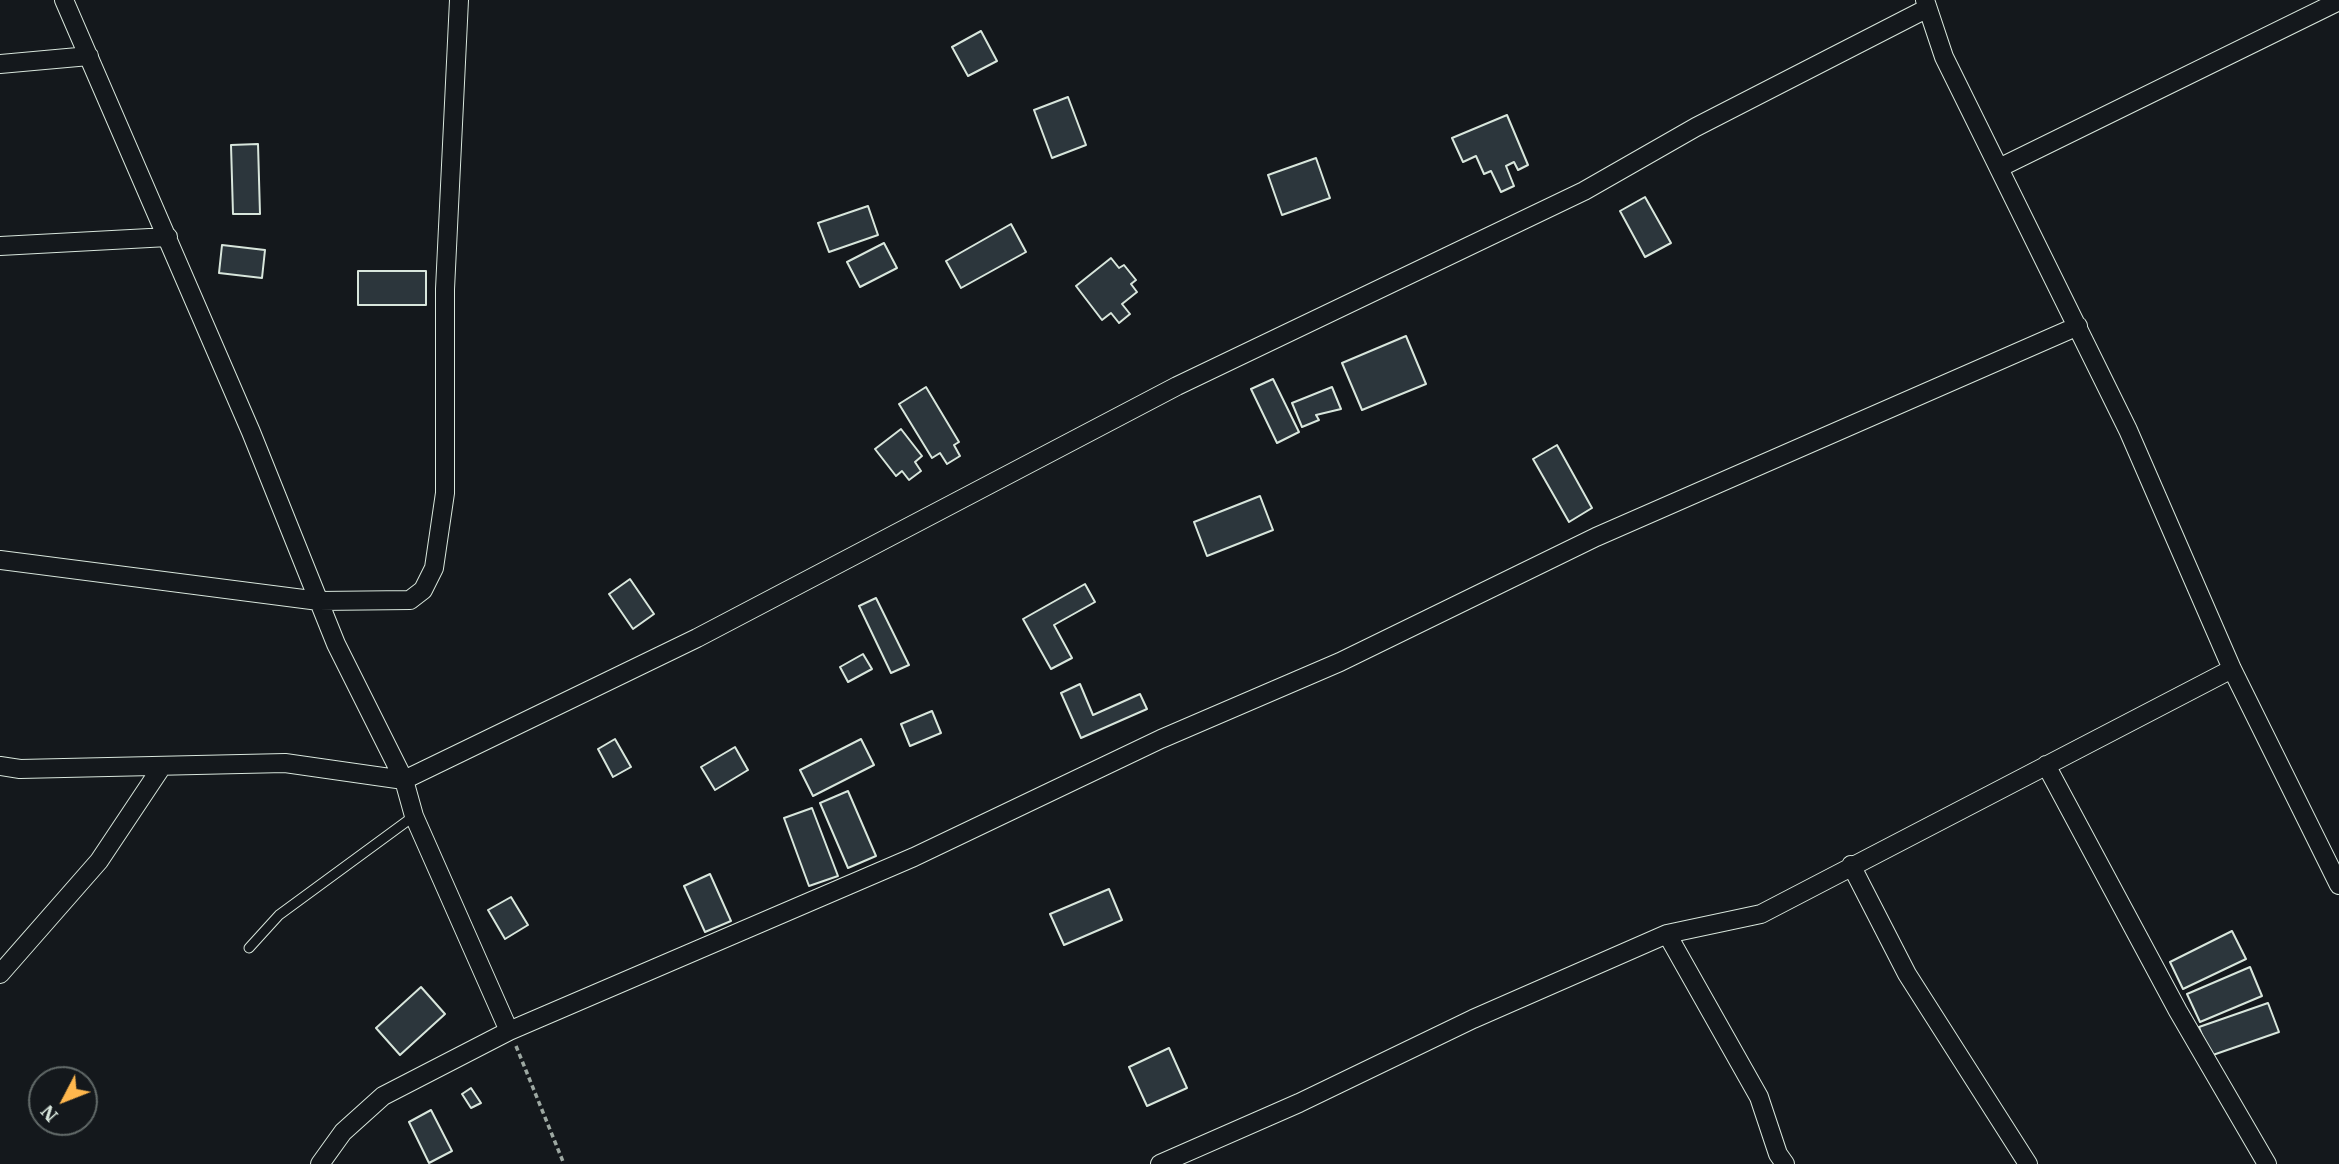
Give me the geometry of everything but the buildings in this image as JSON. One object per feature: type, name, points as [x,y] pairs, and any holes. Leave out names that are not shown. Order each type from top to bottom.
[{"type":"street","points":[[64,0],[168,237],[337,644],[404,779],[414,816],[509,1031]]},
{"type":"street","points":[[0,560],[319,601],[410,600],[423,590],[435,568],[445,493],[445,289],[458,0]]},
{"type":"street","points":[[2001,167],[2339,1]]},
{"type":"street","points":[[0,766],[20,769],[161,768],[285,763],[404,779],[697,638],[1177,386],[1584,191],[1696,127],[1926,4],[1944,57],[2001,167],[2128,430],[2232,669],[2339,885]]},
{"type":"street","points":[[0,64],[89,56]]},
{"type":"street","points":[[0,246],[168,237]]},
{"type":"street","points":[[320,1164],[343,1132],[383,1097],[509,1031],[915,857],[1161,739],[1340,662],[1596,537],[2078,326]]},
{"type":"street","points":[[1160,1164],[1299,1103],[1473,1019],[1667,934],[1761,914],[2232,669]]},
{"type":"street","points":[[2046,765],[2178,1011],[2267,1164]]},
{"type":"street","points":[[0,974],[99,861],[161,768]]},
{"type":"street","points":[[1851,865],[1907,974],[2028,1164]]},
{"type":"street","points":[[1667,934],[1759,1097],[1778,1154],[1785,1164]]},
{"type":"lane","points":[[249,948],[279,915],[414,816]]},
{"type":"path","points":[[509,1031],[564,1164]]}]
